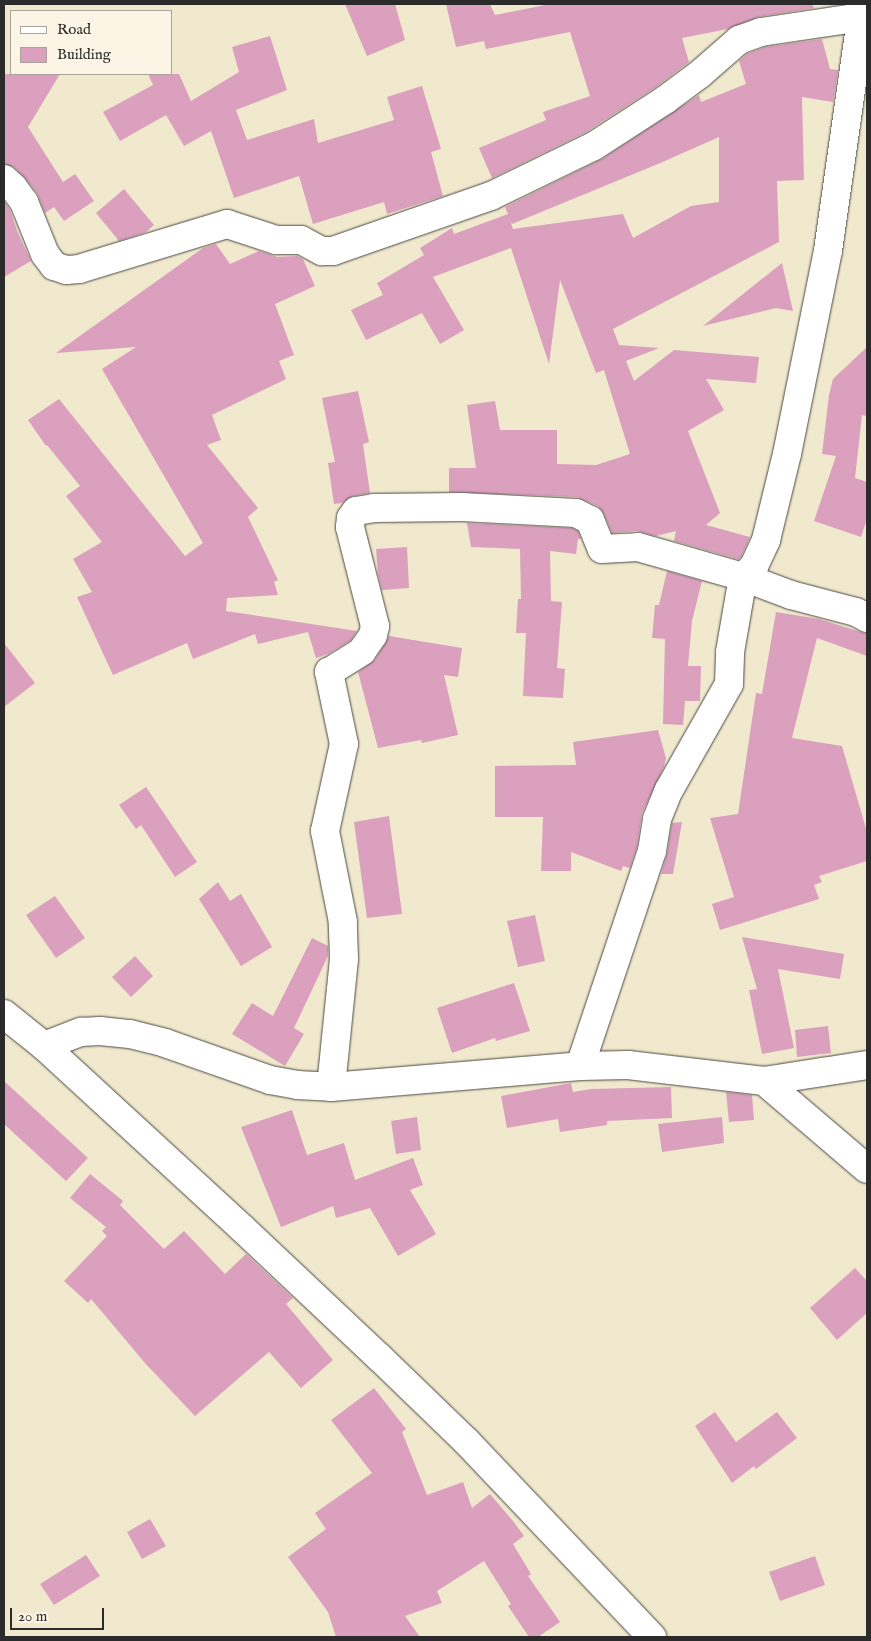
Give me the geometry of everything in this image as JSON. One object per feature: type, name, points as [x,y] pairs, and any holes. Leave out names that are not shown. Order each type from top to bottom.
[{"type":"street","points":[[4,179],[13,187],[24,202],[45,254],[54,266],[66,270],[79,269],[227,224],[276,240],[301,240],[322,251],[333,251],[491,196],[594,146],[665,100],[700,74],[739,40],[761,32],[862,10],[828,251],[787,454],[766,540],[754,566],[743,577],[730,652],[729,684],[669,790],[657,819],[652,851],[580,1066]]},
{"type":"street","points":[[331,1087],[344,959],[343,922],[325,832],[344,744],[329,672],[362,651],[373,635],[375,626],[350,527],[351,518],[356,512],[374,508],[462,507],[576,513],[590,520],[602,548],[638,547],[743,577],[791,595],[856,612],[867,618]]},
{"type":"street","points":[[4,1014],[44,1046],[244,1229],[467,1442],[652,1637]]},
{"type":"street","points":[[44,1046],[81,1032],[100,1030],[130,1034],[166,1043],[270,1080],[297,1085],[331,1087],[580,1066],[628,1065],[764,1081],[867,1065]]},
{"type":"street","points":[[764,1081],[867,1169]]},
{"type":"building","points":[[345,4],[395,4],[405,40],[367,56]]},
{"type":"building","points":[[446,4],[490,4],[495,15],[550,4],[812,4],[814,8],[758,17],[728,29],[682,38],[689,62],[656,87],[586,132],[492,178],[479,148],[546,120],[543,112],[590,96],[570,32],[486,49],[484,41],[456,47]]},
{"type":"building","points":[[270,36],[287,90],[236,110],[247,140],[314,119],[318,143],[394,120],[387,97],[422,86],[441,149],[431,152],[443,196],[387,214],[384,202],[313,224],[299,176],[234,198],[211,131],[184,146],[166,115],[120,141],[103,112],[153,85],[148,75],[179,74],[191,101],[239,72],[232,47]]},
{"type":"building","points":[[822,39],[830,69],[838,70],[833,102],[802,97],[804,180],[777,181],[779,242],[613,329],[619,345],[659,348],[626,361],[634,381],[674,350],[759,357],[756,383],[706,379],[724,410],[688,431],[720,513],[706,525],[750,537],[741,557],[738,559],[674,541],[676,531],[656,536],[637,531],[612,533],[604,514],[598,506],[577,497],[449,492],[449,468],[476,468],[467,405],[495,401],[500,430],[557,430],[557,464],[596,465],[630,454],[604,370],[596,373],[560,280],[549,364],[511,248],[433,277],[464,330],[440,344],[422,313],[366,340],[351,310],[383,295],[377,283],[424,255],[420,248],[452,228],[454,234],[508,214],[505,207],[602,159],[699,95],[701,102],[746,84],[739,61],[747,54],[765,47]],"holes":[[[719,137],[719,202],[691,206],[633,238],[623,214],[513,229],[510,220],[512,224]]]},
{"type":"building","points":[[4,74],[59,75],[28,127],[63,182],[75,174],[94,201],[64,221],[54,207],[45,213],[37,193],[25,178],[14,167],[4,164]]},
{"type":"building","points":[[124,189],[154,225],[146,232],[119,241],[96,213]]},
{"type":"building","points":[[4,201],[10,210],[31,261],[4,277]]},
{"type":"building","points":[[216,244],[230,264],[259,251],[277,257],[297,256],[303,259],[315,286],[275,304],[294,355],[279,361],[286,379],[212,415],[221,440],[207,445],[258,508],[248,517],[278,580],[274,582],[278,595],[227,598],[226,611],[357,631],[351,640],[328,654],[316,658],[308,632],[258,644],[255,634],[193,659],[187,643],[113,675],[77,597],[92,592],[73,559],[102,542],[66,496],[80,486],[46,446],[28,420],[59,399],[185,556],[203,543],[102,369],[136,347],[56,353],[203,248]]},
{"type":"building","points":[[782,263],[793,311],[776,308],[703,326]]},
{"type":"building","points":[[867,347],[867,416],[862,415],[855,478],[867,482],[867,519],[861,537],[814,521],[836,456],[822,454],[829,395],[833,379]]},
{"type":"building","points":[[358,391],[369,442],[363,444],[370,493],[353,496],[342,503],[334,504],[328,463],[335,462],[322,398]]},
{"type":"building","points":[[467,523],[572,528],[578,531],[581,539],[578,539],[576,554],[550,551],[551,601],[562,602],[557,668],[565,669],[563,698],[523,696],[526,633],[516,633],[518,599],[521,599],[520,549],[471,547]]},
{"type":"building","points":[[407,547],[409,588],[382,590],[378,574],[376,549]]},
{"type":"building","points":[[667,571],[702,581],[692,621],[688,666],[701,666],[700,701],[685,701],[683,725],[663,724],[665,639],[652,638],[655,605],[659,605]]},
{"type":"building","points":[[776,612],[819,619],[867,634],[867,656],[817,638],[792,738],[842,746],[867,832],[867,861],[819,876],[822,882],[814,885],[819,899],[720,930],[712,904],[734,897],[710,818],[738,814],[756,693],[762,694]]},
{"type":"building","points":[[389,636],[462,648],[458,677],[444,675],[458,735],[422,743],[421,740],[378,748],[358,672],[375,660]]},
{"type":"building","points":[[4,643],[35,683],[4,707]]},
{"type":"building","points":[[658,730],[666,758],[664,767],[642,813],[637,847],[630,868],[623,866],[621,871],[571,852],[571,871],[541,871],[543,817],[495,817],[495,766],[576,765],[573,742]]},
{"type":"building","points":[[146,787],[197,862],[175,877],[141,825],[136,829],[119,805]]},
{"type":"building","points":[[389,816],[402,914],[367,918],[354,822]]},
{"type":"building","points":[[682,822],[673,874],[661,874],[667,854],[672,823]]},
{"type":"building","points":[[218,882],[230,901],[241,894],[272,947],[241,966],[199,899]]},
{"type":"building","points":[[55,896],[85,938],[56,958],[26,915]]},
{"type":"building","points":[[535,915],[545,961],[518,967],[507,921]]},
{"type":"building","points":[[742,937],[844,954],[840,979],[778,969],[794,1048],[762,1054],[749,990],[757,989]]},
{"type":"building","points":[[312,938],[328,946],[328,956],[294,1028],[304,1034],[285,1066],[232,1034],[252,1003],[273,1016]]},
{"type":"building","points":[[135,956],[153,976],[131,997],[112,977]]},
{"type":"building","points":[[514,983],[530,1031],[496,1041],[495,1038],[452,1053],[437,1008]]},
{"type":"building","points":[[828,1026],[831,1053],[797,1057],[795,1030]]},
{"type":"building","points":[[4,1081],[88,1158],[66,1181],[4,1124]]},
{"type":"building","points":[[571,1083],[573,1092],[591,1089],[671,1087],[672,1118],[607,1121],[607,1125],[560,1132],[558,1119],[507,1128],[501,1096]]},
{"type":"building","points":[[726,1092],[752,1095],[754,1120],[729,1122]]},
{"type":"building","points":[[292,1110],[307,1155],[344,1143],[355,1180],[413,1158],[423,1185],[410,1190],[436,1234],[398,1256],[370,1208],[336,1218],[333,1206],[281,1227],[241,1127]]},
{"type":"building","points":[[417,1117],[421,1150],[396,1154],[391,1121]]},
{"type":"building","points":[[722,1117],[724,1143],[662,1152],[658,1124]]},
{"type":"building","points":[[90,1174],[123,1201],[120,1205],[164,1249],[184,1231],[225,1274],[246,1254],[293,1298],[286,1304],[333,1360],[301,1388],[269,1352],[195,1416],[145,1363],[91,1299],[88,1303],[64,1281],[107,1236],[102,1231],[106,1227],[70,1198]]},
{"type":"building","points":[[855,1268],[867,1281],[867,1313],[837,1340],[810,1308]]},
{"type":"building","points":[[374,1388],[406,1429],[402,1432],[427,1495],[463,1482],[472,1508],[490,1494],[513,1521],[524,1536],[513,1544],[531,1574],[528,1576],[560,1622],[538,1637],[529,1637],[508,1606],[511,1604],[484,1561],[437,1591],[442,1603],[405,1616],[420,1637],[336,1637],[328,1612],[288,1557],[326,1529],[315,1513],[372,1473],[331,1420]]},
{"type":"building","points":[[715,1412],[736,1442],[777,1412],[797,1438],[756,1469],[754,1466],[732,1483],[695,1426]]},
{"type":"building","points":[[150,1519],[166,1546],[142,1559],[127,1532]]},
{"type":"building","points":[[86,1555],[100,1576],[54,1605],[40,1584]]},
{"type":"building","points":[[815,1556],[825,1585],[780,1601],[769,1572]]}]
